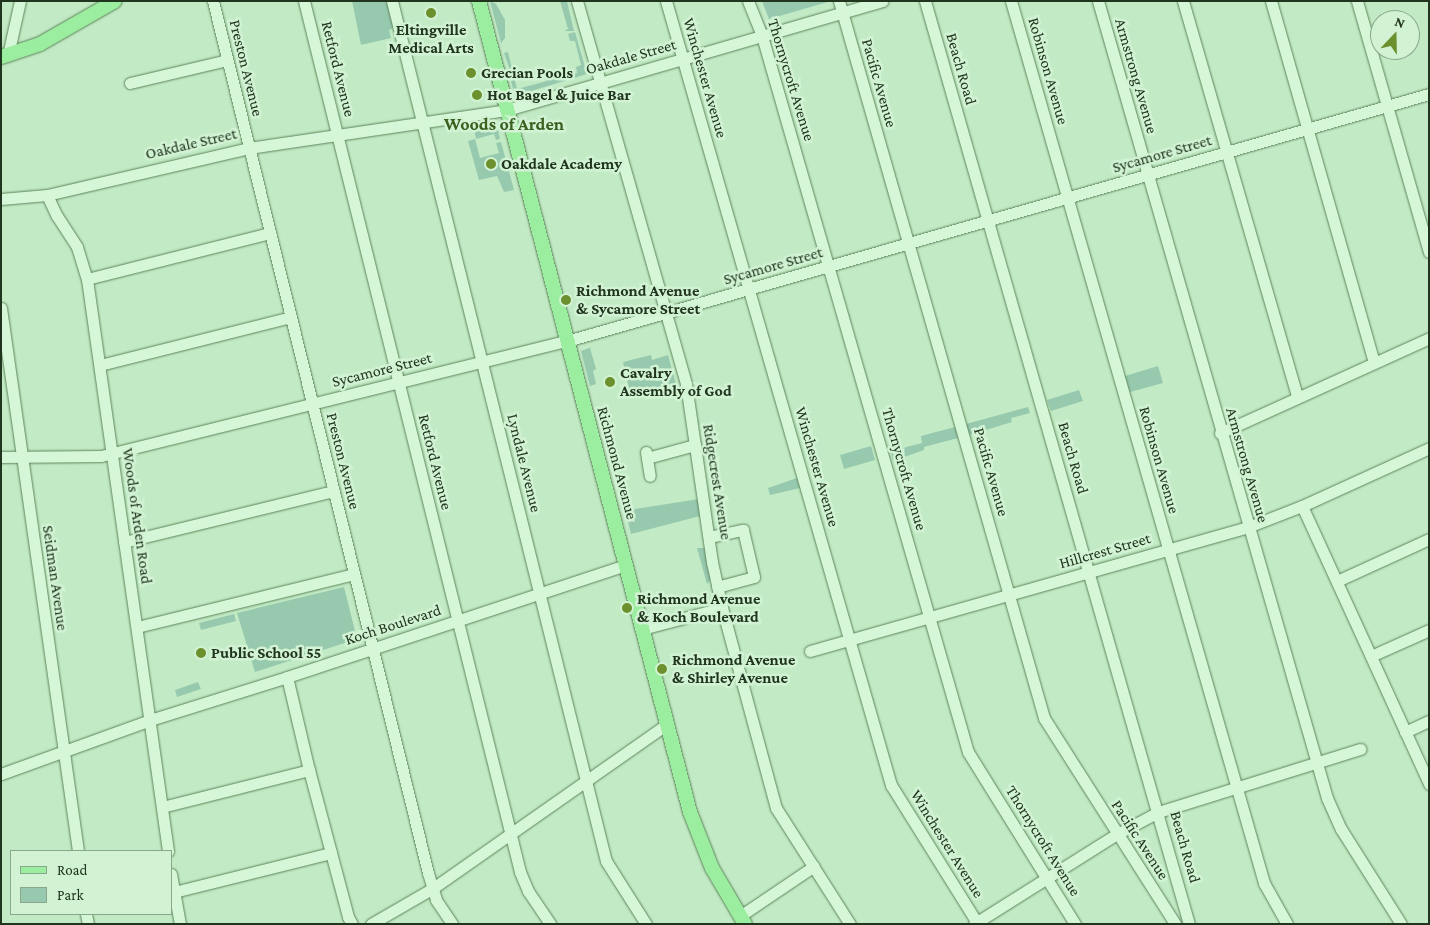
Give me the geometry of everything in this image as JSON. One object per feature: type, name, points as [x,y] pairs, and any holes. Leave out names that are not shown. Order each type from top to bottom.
[{"type":"main road","name":"Richmond Avenue","points":[[479,1],[687,801],[701,845],[717,879],[742,920]]},
{"type":"main road","points":[[5,56],[40,44],[112,2]]},
{"type":"street","points":[[5,56],[20,1]]},
{"type":"street","name":"Preston Avenue","points":[[213,1],[432,888],[436,900],[452,924]]},
{"type":"street","name":"Retford Avenue","points":[[304,1],[511,834],[524,882],[550,924]]},
{"type":"street","name":"Lyndale Avenue","points":[[392,1],[608,864],[646,924]]},
{"type":"street","name":"Ridgecrest Avenue","points":[[577,1],[686,384],[717,587],[776,808],[850,924]]},
{"type":"street","name":"Winchester Avenue","points":[[666,1],[891,785],[976,923]]},
{"type":"street","name":"Thornycroft Avenue","points":[[748,1],[762,36],[968,752],[1075,924]]},
{"type":"street","name":"Oakdale Street","points":[[1,199],[46,195],[248,148],[423,124],[507,110],[762,36],[841,7],[883,1]]},
{"type":"street","name":"Beach Road","points":[[925,1],[1184,900],[1189,924]]},
{"type":"street","name":"Robinson Avenue","points":[[1011,1],[1266,889],[1287,924]]},
{"type":"street","name":"Armstrong Avenue","points":[[1098,1],[1316,764],[1337,822],[1400,924]]},
{"type":"street","points":[[1183,1],[1297,397]]},
{"type":"street","points":[[1271,1],[1374,363]]},
{"type":"street","points":[[1356,1],[1429,252]]},
{"type":"street","name":"Pacific Avenue","points":[[841,7],[1044,718],[1175,924]]},
{"type":"street","points":[[130,83],[227,60]]},
{"type":"street","name":"Sycamore Street","points":[[1,457],[98,457],[567,341],[1429,94]]},
{"type":"street","name":"Woods of Arden Road","points":[[46,195],[77,247],[88,279],[168,850]]},
{"type":"street","points":[[88,279],[270,233]]},
{"type":"street","name":"Seidman Avenue","points":[[1,308],[78,850]]},
{"type":"street","points":[[100,365],[291,317]]},
{"type":"street","points":[[1220,433],[1429,338]]},
{"type":"street","points":[[650,476],[647,454],[695,445]]},
{"type":"street","name":"Hillcrest Street","points":[[810,651],[1248,528],[1302,506],[1429,448]]},
{"type":"street","points":[[124,542],[334,491]]},
{"type":"street","points":[[1302,506],[1429,784]]},
{"type":"street","points":[[709,537],[744,530],[755,582],[717,587]]},
{"type":"street","points":[[1337,581],[1429,539]]},
{"type":"street","name":"Koch Boulevard","points":[[1,774],[150,720],[287,677],[625,565]]},
{"type":"street","points":[[137,627],[354,574]]},
{"type":"street","points":[[642,629],[722,608]]},
{"type":"street","points":[[1371,656],[1429,630]]},
{"type":"street","points":[[287,677],[309,770],[348,917],[352,924]]},
{"type":"street","points":[[1405,732],[1429,721]]},
{"type":"street","points":[[371,924],[432,888],[667,724]]},
{"type":"street","points":[[976,923],[1117,834],[1158,812],[1360,749]]},
{"type":"street","points":[[162,807],[309,770]]},
{"type":"street","points":[[174,892],[331,853]]},
{"type":"street","points":[[742,920],[814,866]]},
{"type":"street","points":[[172,880],[180,924]]},
{"type":"street","points":[[1164,907],[1171,902],[1184,900]]},
{"type":"green space","points":[[352,1],[389,1],[393,28],[389,30],[391,38],[361,45]]},
{"type":"green space","points":[[490,1],[496,4],[505,20],[505,38],[501,43]]},
{"type":"green space","points":[[560,1],[567,1],[574,31],[564,31],[568,29]]},
{"type":"green space","points":[[762,1],[828,1],[828,2],[769,19]]},
{"type":"green space","points":[[575,32],[587,74],[515,96],[511,81],[513,79],[504,53],[508,52],[517,89],[547,81],[546,75],[548,75],[550,80],[577,73],[576,67],[581,65],[575,41],[570,41],[568,34]]},
{"type":"green space","points":[[497,126],[500,139],[496,140],[494,134],[476,139],[474,129]]},
{"type":"green space","points":[[475,139],[480,158],[499,153],[496,143],[501,142],[514,190],[504,192],[497,176],[479,180],[468,141]]},
{"type":"green space","points":[[597,345],[590,348],[596,369],[593,371],[596,384],[590,386],[581,351]]},
{"type":"green space","points":[[651,355],[652,360],[668,355],[676,384],[630,393],[623,362]]},
{"type":"green space","points":[[1158,366],[1163,383],[1130,392],[1125,376]]},
{"type":"green space","points":[[1079,390],[1083,401],[1051,411],[1047,400]]},
{"type":"green space","points":[[1028,407],[1030,413],[1011,418],[1012,422],[969,435],[966,424]]},
{"type":"green space","points":[[955,427],[958,438],[924,447],[924,450],[893,461],[891,451],[922,443],[921,436]]},
{"type":"green space","points":[[871,446],[875,460],[844,469],[840,455]]},
{"type":"green space","points":[[797,478],[800,488],[770,495],[768,488]]},
{"type":"green space","points":[[699,499],[704,515],[631,534],[626,514],[635,509]]},
{"type":"green space","points":[[697,548],[705,548],[712,578],[707,584]]},
{"type":"green space","points":[[344,587],[357,639],[255,672],[237,613]]},
{"type":"green space","points":[[234,614],[236,621],[201,630],[199,623]]},
{"type":"green space","points":[[198,682],[201,689],[177,697],[175,690]]},
{"type":"place","name":"Eltingville Medical Arts","points":[[431,13]]},
{"type":"place","name":"Grecian Pools","points":[[471,73]]},
{"type":"place","name":"Hot Bagel & Juice Bar","points":[[477,95]]},
{"type":"place","name":"Oakdale Academy","points":[[491,164]]},
{"type":"place","name":"Richmond Avenue & Sycamore Street","points":[[566,300]]},
{"type":"place","name":"Cavalry Assembly of God","points":[[610,382]]},
{"type":"place","name":"Richmond Avenue & Koch Boulevard","points":[[627,608]]},
{"type":"place","name":"Public School 55","points":[[201,653]]},
{"type":"place","name":"Richmond Avenue & Shirley Avenue","points":[[662,669]]},
{"type":"district","name":"Woods of Arden","points":[[504,124]]}]
